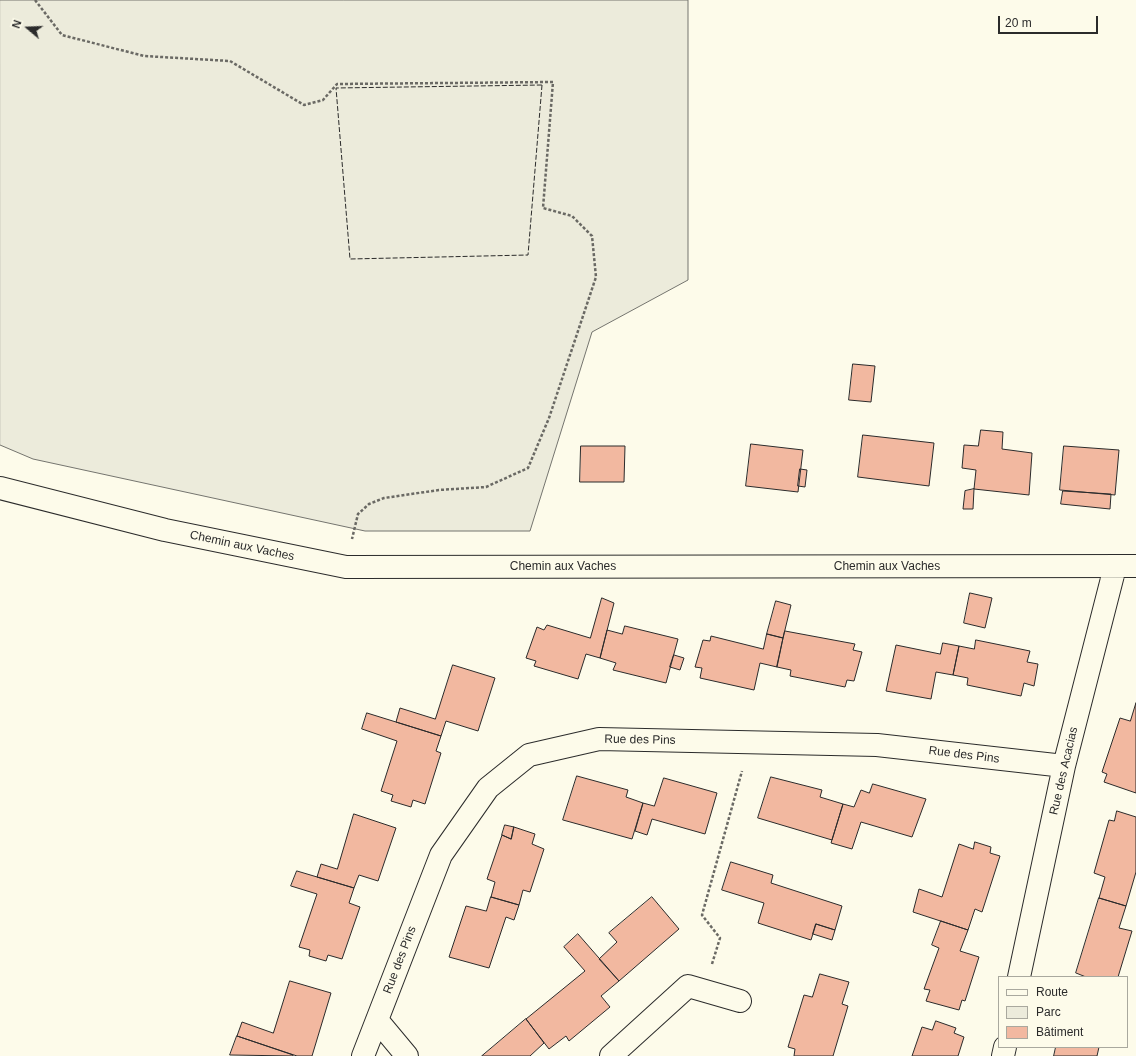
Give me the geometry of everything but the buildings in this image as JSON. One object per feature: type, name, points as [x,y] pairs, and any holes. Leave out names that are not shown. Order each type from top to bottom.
[{"type":"street","name":"Chemin aux Vaches","points":[[0,488],[165,530],[346,567],[1136,566]]},
{"type":"street","name":"Rue des Acacias","points":[[1020,976],[1064,766],[1115,567]]},
{"type":"street","name":"Rue des Pins","points":[[363,1056],[441,855],[488,788],[529,756],[599,739],[877,745],[1064,766]]},
{"type":"street","points":[[611,1056],[688,986],[740,1001]]},
{"type":"street","points":[[377,1020],[407,1056]]},
{"type":"path","points":[[35,0],[62,35],[144,56],[230,61],[304,105],[323,100],[337,84],[553,82],[543,208],[572,216],[592,236],[596,277],[549,418],[540,440],[528,468],[486,487],[439,490],[384,498],[369,504],[358,514],[346,567]]},
{"type":"path","points":[[704,990],[720,938],[702,915],[750,742]]},
{"type":"green space","points":[[0,0],[688,0],[688,280],[592,332],[530,531],[365,531],[33,459],[0,445]]},
{"type":"fence","points":[[542,85],[528,255],[350,259],[336,88],[542,85]]}]
